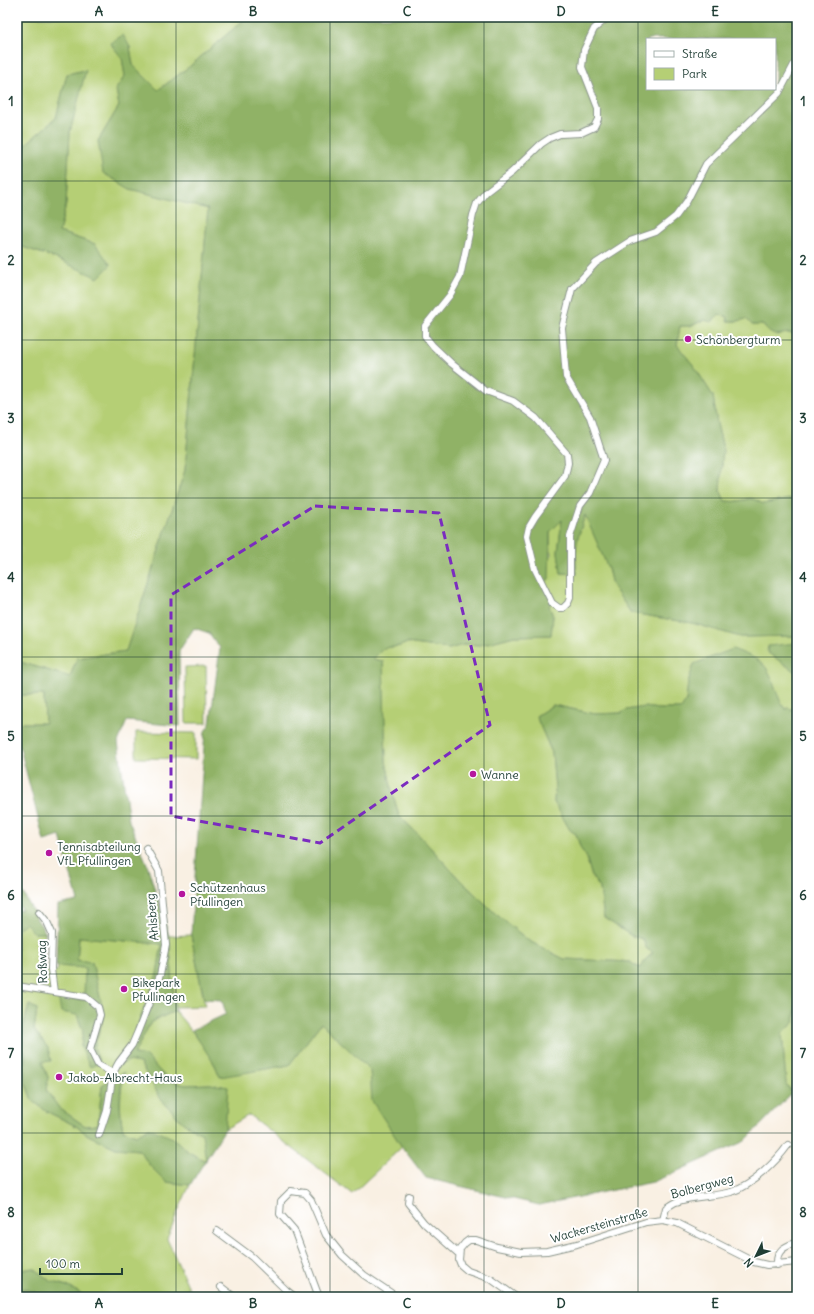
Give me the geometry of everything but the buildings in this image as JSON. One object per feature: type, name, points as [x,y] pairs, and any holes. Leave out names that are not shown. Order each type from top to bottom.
[{"type":"street","points":[[608,17],[594,29],[584,50],[582,67],[598,108],[598,119],[594,127],[581,132],[560,134],[550,138],[541,144],[512,172],[486,192],[477,203],[473,215],[460,277],[450,295],[425,326],[425,336],[452,364],[486,391],[513,401],[536,418],[566,454],[568,463],[565,476],[535,517],[529,527],[527,536],[535,569],[552,603],[556,607],[563,608],[568,603],[570,598],[570,537],[580,506],[590,492],[604,460],[590,417],[566,377],[562,328],[572,289],[596,263],[630,240],[656,232],[676,216],[687,201],[706,164],[779,93],[797,59]]},
{"type":"street","name":"Ahlsberg","points":[[113,1072],[132,1044],[138,1031],[160,975],[166,945],[160,871],[146,848]]},
{"type":"street","name":"Roßwag","points":[[39,912],[47,922],[52,933],[51,969],[54,992]]},
{"type":"street","points":[[17,986],[86,997],[98,1007],[100,1015],[90,1049],[98,1065],[113,1072],[107,1111],[98,1135]]},
{"type":"street","name":"Bolbergweg","points":[[663,1220],[666,1208],[676,1202],[732,1192],[748,1184],[777,1159],[788,1145]]},
{"type":"street","points":[[319,1297],[294,1230],[280,1214],[281,1201],[291,1191],[305,1193],[311,1200],[326,1235],[342,1255],[364,1275],[397,1297]]},
{"type":"street","points":[[409,1196],[408,1203],[424,1223],[459,1254],[461,1265],[468,1271],[491,1279],[516,1297]]},
{"type":"street","name":"Wackersteinstraße","points":[[459,1254],[460,1249],[465,1242],[476,1240],[497,1247],[521,1252],[547,1251],[577,1244],[646,1222],[663,1220],[677,1223],[754,1262],[767,1265],[797,1262]]},
{"type":"street","points":[[217,1231],[252,1256],[295,1297]]},
{"type":"street","points":[[777,1265],[776,1258],[779,1251],[788,1245],[797,1242]]},
{"type":"street","points":[[222,1287],[234,1297]]},
{"type":"highlighted area","points":[[315,506],[439,513],[490,725],[320,843],[171,816],[171,595]]},
{"type":"green space","points":[[17,17],[247,17],[189,67],[158,90],[133,65],[130,47],[122,58],[125,76],[116,89],[119,106],[98,141],[130,189],[208,209],[185,470],[126,651],[77,658],[70,677],[17,661],[17,245],[55,258],[95,244],[59,232],[66,204],[70,132],[85,70],[67,74],[56,118],[17,152]]},
{"type":"green space","points":[[247,17],[259,17],[270,20],[276,17],[797,17],[797,335],[792,333],[772,334],[763,325],[752,325],[746,319],[727,321],[728,317],[719,314],[712,322],[704,320],[690,326],[680,326],[677,345],[694,366],[713,396],[717,424],[723,449],[720,490],[725,501],[751,499],[763,504],[795,498],[797,496],[796,636],[740,637],[692,623],[631,613],[612,585],[608,568],[585,515],[578,537],[576,550],[577,574],[561,573],[558,552],[562,520],[550,532],[549,579],[544,583],[554,601],[549,606],[553,616],[551,635],[514,636],[480,645],[466,644],[449,649],[407,643],[400,646],[384,648],[373,659],[383,661],[386,761],[399,816],[417,833],[460,880],[496,914],[529,941],[564,959],[631,962],[633,965],[641,968],[645,960],[653,953],[646,948],[643,939],[632,936],[604,918],[600,888],[592,877],[586,856],[581,849],[576,834],[570,830],[554,802],[555,788],[552,753],[536,716],[553,705],[595,714],[622,713],[626,710],[645,707],[658,709],[681,709],[686,701],[688,682],[694,664],[733,649],[752,657],[764,665],[770,674],[785,709],[788,708],[797,711],[797,995],[794,1023],[782,1033],[786,1084],[792,1093],[745,1141],[653,1182],[539,1205],[426,1178],[402,1147],[372,1101],[370,1070],[321,1023],[289,1065],[220,1077],[215,1065],[192,1030],[226,1014],[222,1000],[204,999],[191,935],[205,731],[210,724],[220,648],[209,633],[194,628],[179,651],[180,726],[127,721],[118,742],[129,821],[147,864],[169,936],[175,1011],[151,1022],[134,1054],[146,1056],[169,1081],[185,1085],[210,1084],[228,1087],[225,1129],[206,1160],[202,1134],[183,1123],[161,1099],[140,1063],[128,1061],[112,1069],[131,1043],[157,974],[162,944],[79,937],[77,960],[92,962],[104,1015],[94,1048],[100,1063],[90,1067],[81,1047],[83,1031],[77,1015],[61,1012],[58,997],[84,1000],[85,968],[56,966],[58,905],[78,901],[60,836],[44,841],[17,740],[17,723],[45,723],[44,695],[17,695],[17,661],[70,677],[77,658],[126,651],[185,470],[208,209],[130,189],[103,173],[98,141],[119,106],[116,89],[125,76],[122,58],[110,43],[123,35],[130,47],[133,65],[158,90],[189,67]]},
{"type":"green space","points":[[86,70],[70,132],[66,204],[59,232],[95,244],[111,265],[98,278],[55,258],[17,245],[17,152],[56,118],[67,74]]},
{"type":"green space","points":[[719,314],[728,317],[727,321],[746,319],[752,325],[763,325],[772,334],[792,333],[797,335],[797,496],[795,498],[763,504],[750,498],[736,501],[725,501],[720,490],[723,449],[717,424],[713,396],[694,366],[677,345],[680,326],[690,326]]},
{"type":"green space","points":[[585,514],[608,568],[612,585],[631,613],[692,623],[740,637],[795,636],[797,634],[797,643],[767,652],[797,673],[797,711],[788,708],[785,709],[781,704],[767,669],[688,682],[686,701],[682,709],[658,709],[645,707],[626,710],[622,713],[595,714],[553,705],[536,716],[552,753],[555,788],[554,802],[570,830],[576,834],[581,849],[586,856],[592,877],[600,888],[604,918],[632,936],[643,939],[646,948],[653,953],[645,960],[642,968],[633,965],[631,962],[564,959],[529,941],[496,914],[460,880],[417,833],[399,816],[386,761],[383,661],[373,659],[384,648],[400,646],[407,643],[449,649],[466,644],[480,645],[514,636],[551,635],[553,616],[549,606],[544,583],[551,555],[550,532],[562,519],[558,552],[561,573],[577,574],[576,545]]},
{"type":"green space","points":[[797,643],[797,673],[767,652],[768,646]]},
{"type":"green space","points":[[206,666],[207,723],[186,723],[185,667]]},
{"type":"green space","points":[[17,695],[44,695],[45,723],[17,723]]},
{"type":"green space","points":[[136,732],[196,733],[196,759],[136,758]]},
{"type":"green space","points":[[23,893],[46,933],[34,933],[26,923],[17,929],[17,910],[22,910],[17,904],[17,898]]},
{"type":"green space","points":[[26,922],[34,933],[46,933],[44,939],[44,971],[57,971],[58,966],[85,968],[84,1000],[58,997],[77,1015],[83,1031],[81,1047],[94,1048],[104,1015],[92,962],[77,961],[79,937],[162,944],[157,974],[131,1043],[113,1068],[128,1061],[140,1063],[161,1099],[183,1123],[203,1134],[206,1161],[190,1153],[173,1138],[136,1135],[123,1130],[120,1101],[124,1073],[102,1085],[98,1125],[85,1126],[59,1108],[46,1090],[48,1077],[42,1062],[48,1048],[34,1030],[37,1009],[29,1005],[23,1028],[25,1056],[24,1079],[32,1100],[46,1111],[76,1126],[88,1135],[116,1148],[139,1150],[151,1167],[166,1182],[190,1185],[167,1239],[193,1297],[87,1297],[67,1286],[50,1281],[34,1268],[17,1271],[17,929]]},
{"type":"green space","points":[[191,935],[205,1006],[175,1007],[169,936]]},
{"type":"green space","points":[[797,995],[797,1098],[786,1084],[782,1033],[794,1023]]},
{"type":"green space","points":[[29,1005],[37,1009],[34,1030],[48,1048],[51,1061],[42,1062],[48,1077],[46,1090],[59,1108],[85,1126],[98,1125],[102,1085],[124,1072],[120,1101],[123,1130],[136,1135],[149,1128],[173,1138],[190,1153],[205,1161],[190,1185],[166,1182],[151,1167],[139,1150],[116,1148],[88,1135],[76,1126],[46,1111],[32,1100],[24,1079],[25,1056],[23,1028]]},
{"type":"green space","points":[[175,1011],[206,1050],[220,1076],[289,1065],[321,1023],[370,1070],[373,1101],[402,1147],[352,1194],[249,1115],[225,1129],[227,1087],[210,1084],[185,1085],[169,1081],[146,1056],[134,1054],[151,1022]]},
{"type":"green space","points":[[34,1268],[50,1281],[67,1286],[87,1297],[48,1297],[25,1289],[17,1289],[17,1271]]},
{"type":"green space","points":[[17,1289],[24,1289],[50,1297],[17,1297]]},
{"type":"place","name":"Schönbergturm","points":[[688,339]]},
{"type":"place","name":"Wanne","points":[[473,774]]},
{"type":"place","name":"Tennisabteilung VfL Pfullingen","points":[[49,853]]},
{"type":"place","name":"Schützenhaus Pfullingen","points":[[182,894]]},
{"type":"place","name":"Bikepark Pfullingen","points":[[124,989]]},
{"type":"place","name":"Jakob-Albrecht-Haus","points":[[59,1077]]}]
